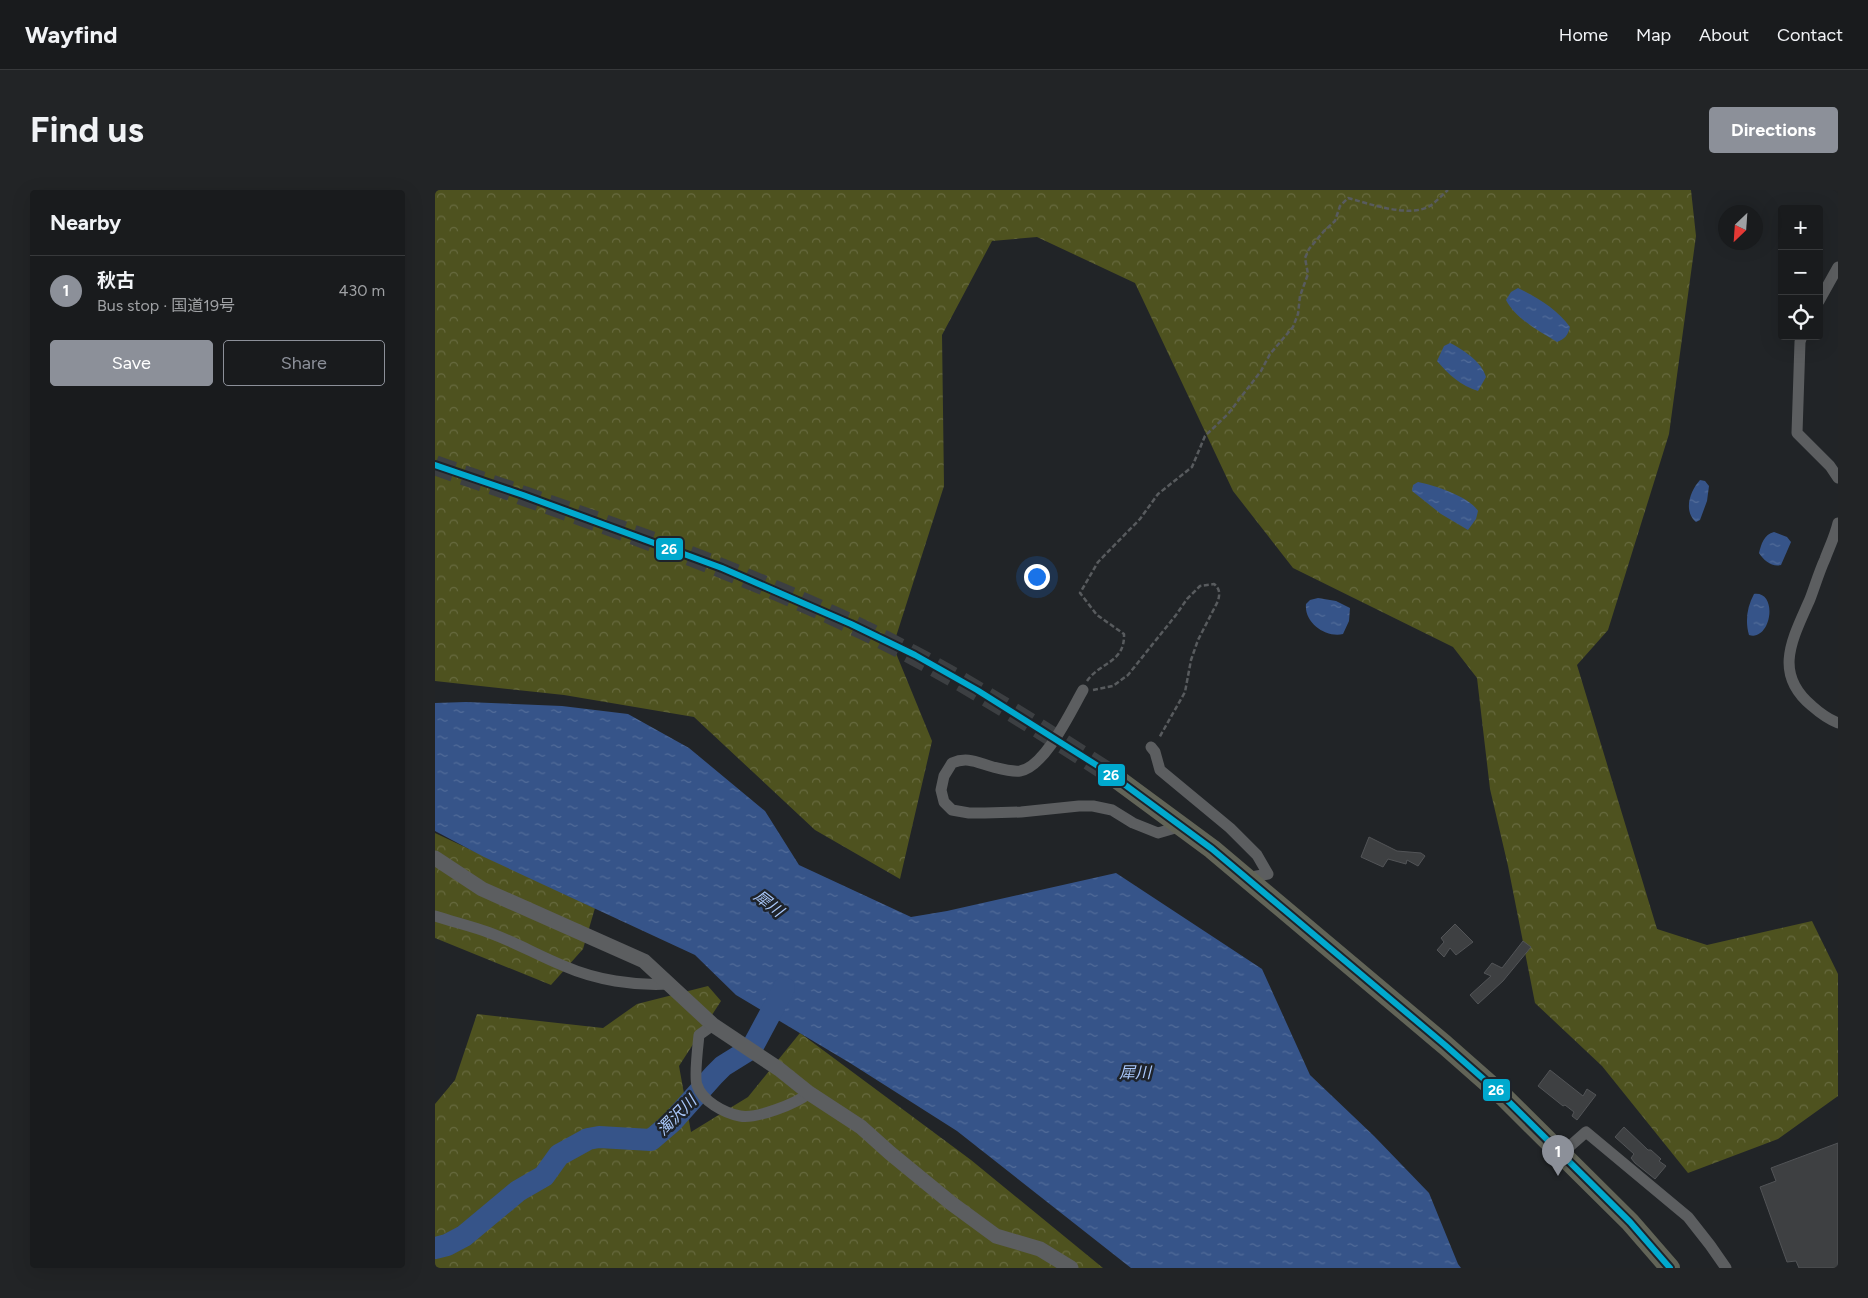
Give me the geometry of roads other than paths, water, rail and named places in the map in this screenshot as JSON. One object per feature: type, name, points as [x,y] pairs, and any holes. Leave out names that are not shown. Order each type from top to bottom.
[{"type":"highway","points":[[1109,773],[1182,826],[1246,878],[1504,1097],[1630,1222],[1670,1268]]},
{"type":"street","points":[[1822,295],[1838,267]]},
{"type":"street","points":[[1801,340],[1797,433],[1830,466],[1838,478]]},
{"type":"street","points":[[1838,523],[1810,598],[1793,636],[1789,663],[1789,670],[1794,683],[1803,698],[1826,718],[1838,723]]},
{"type":"street","points":[[1083,690],[1041,759],[1021,771],[993,767],[969,759],[952,763],[942,783],[941,790],[944,802],[952,810],[969,813],[1021,812],[1093,806],[1112,810],[1133,823],[1158,833],[1182,826]]},
{"type":"street","points":[[1151,747],[1155,752],[1160,770],[1230,828],[1257,855],[1268,874],[1246,878]]},
{"type":"street","points":[[435,858],[482,889],[644,960],[713,1025],[779,1069],[809,1093],[861,1127],[951,1203],[996,1236],[1040,1249],[1071,1268]]},
{"type":"street","points":[[435,916],[490,933],[566,967],[595,976],[629,983],[669,984]]},
{"type":"street","points":[[713,1025],[699,1035],[696,1084],[712,1104],[740,1116],[753,1116],[778,1108],[809,1093]]},
{"type":"street","points":[[1561,1154],[1586,1132],[1688,1217],[1710,1244],[1726,1268]]},
{"type":"water","points":[[1518,288],[1547,304],[1565,321],[1570,327],[1564,338],[1557,342],[1529,324],[1510,307],[1506,300],[1511,292]]},
{"type":"water","points":[[1450,343],[1472,357],[1481,366],[1486,377],[1478,391],[1455,379],[1437,361],[1444,346]]},
{"type":"water","points":[[1700,480],[1705,481],[1709,486],[1707,501],[1700,520],[1696,522],[1690,512],[1689,501],[1693,490]]},
{"type":"water","points":[[1418,482],[1451,492],[1474,506],[1478,511],[1476,519],[1468,530],[1441,514],[1412,491],[1413,485]]},
{"type":"water","points":[[1774,532],[1787,537],[1791,542],[1781,565],[1769,563],[1759,553],[1765,537]]},
{"type":"water","points":[[1754,594],[1762,595],[1767,600],[1769,616],[1763,631],[1757,635],[1749,635],[1747,614]]},
{"type":"water","points":[[1318,598],[1336,601],[1350,608],[1349,621],[1343,634],[1330,634],[1317,628],[1312,623],[1306,611],[1306,604],[1310,600]]},
{"type":"water","name":"犀川","points":[[466,702],[562,706],[628,714],[689,748],[765,811],[799,865],[911,917],[947,911],[1116,873],[1262,969],[1310,1075],[1374,1136],[1429,1193],[1461,1268],[1131,1268],[957,1131],[850,1063],[736,995],[695,955],[484,857],[435,831],[435,703]]},
{"type":"waterway","name":"濁沢川","points":[[435,1248],[447,1245],[464,1236],[518,1191],[544,1176],[559,1155],[588,1139],[599,1137],[651,1140],[672,1122],[723,1066],[752,1048],[784,988]]},
{"type":"tunnel","points":[[435,465],[648,540],[771,588],[851,624],[950,675],[1109,773]]},
{"type":"place","name":"秋古","points":[[1558,1176]]}]
